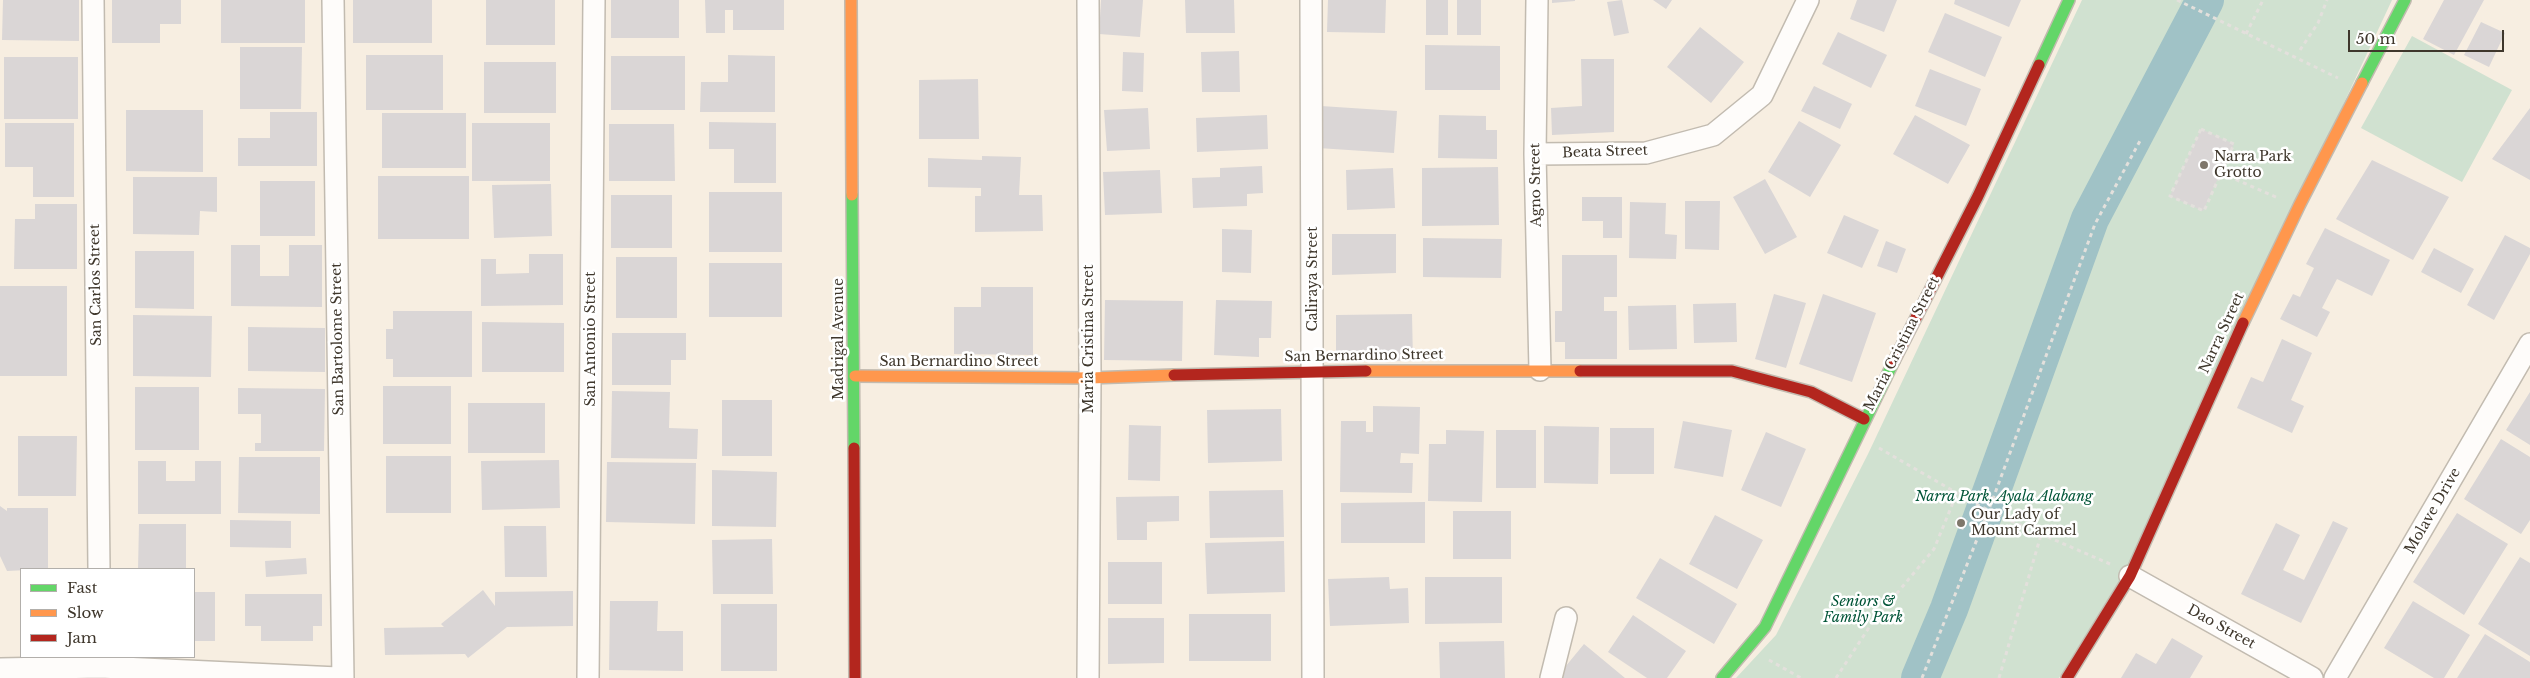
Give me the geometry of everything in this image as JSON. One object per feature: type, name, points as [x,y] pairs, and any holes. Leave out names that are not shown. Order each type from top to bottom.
[{"type":"street","name":"San Carlos Street","points":[[93,0],[99,568]]},
{"type":"street","name":"San Bartolome Street","points":[[333,0],[342,678]]},
{"type":"street","name":"San Antonio Street","points":[[588,678],[594,0]]},
{"type":"street","name":"Madrigal Avenue","points":[[851,0],[855,678]]},
{"type":"street","name":"Maria Cristina Street","points":[[1088,0],[1090,378],[1088,678]]},
{"type":"street","name":"Caliraya Street","points":[[1311,0],[1313,678]]},
{"type":"street","name":"Agno Street","points":[[1537,0],[1535,154],[1540,370]]},
{"type":"street","name":"Beata Street","points":[[1535,154],[1646,152],[1713,135],[1762,95],[1808,0]]},
{"type":"street","name":"Maria Cristina Street","points":[[1722,678],[1765,627],[1858,436],[1864,419],[1978,196],[2069,0]]},
{"type":"street","name":"Narra Street","points":[[2067,678],[2131,575],[2222,368],[2298,208],[2405,0]]},
{"type":"street","name":"Molave Drive","points":[[2335,678],[2530,344]]},
{"type":"street","name":"San Bernardino Street","points":[[854,376],[1090,378],[1313,371],[1732,371],[1810,392],[1864,419]]},
{"type":"street","name":"Dao Street","points":[[2131,575],[2312,678]]},
{"type":"street","points":[[1551,678],[1566,618]]},
{"type":"street","points":[[0,669],[100,667],[338,678]]},
{"type":"path","points":[[2177,0],[2359,89]]},
{"type":"path","points":[[2246,34],[2264,0]]},
{"type":"path","points":[[2300,50],[2318,23],[2327,0]]},
{"type":"path","points":[[2201,129],[2234,144],[2221,173],[2204,211],[2170,196],[2201,129]]},
{"type":"path","points":[[1922,678],[1991,504],[2095,224],[2141,139]]},
{"type":"path","points":[[2221,173],[2298,208]]},
{"type":"path","points":[[1858,436],[1976,504],[2131,575]]},
{"type":"path","points":[[1836,678],[1872,623],[1934,549],[1957,493]]},
{"type":"path","points":[[1999,678],[2041,535]]},
{"type":"path","points":[[1747,648],[1801,678]]},
{"type":"green space","name":"Narra Park, Ayala Alabang","points":[[2082,0],[2392,0],[2127,568],[2059,678],[1736,678],[1776,635],[1868,454]]},
{"type":"green space","points":[[2412,36],[2512,90],[2462,182],[2361,128]]},
{"type":"building","points":[[3,0],[79,0],[79,41],[2,40]]},
{"type":"building","points":[[112,0],[181,0],[181,24],[160,24],[160,43],[112,43]]},
{"type":"building","points":[[221,0],[305,0],[305,43],[221,43]]},
{"type":"building","points":[[353,0],[432,0],[432,43],[353,43]]},
{"type":"building","points":[[486,0],[555,0],[555,45],[486,45]]},
{"type":"building","points":[[611,0],[679,0],[679,38],[611,38]]},
{"type":"building","points":[[705,0],[784,0],[784,30],[733,30],[733,10],[725,10],[725,33],[706,33]]},
{"type":"building","points":[[1101,0],[1143,0],[1140,37],[1099,34]]},
{"type":"building","points":[[1185,0],[1234,0],[1235,33],[1186,33]]},
{"type":"building","points":[[1328,0],[1386,0],[1385,33],[1327,32]]},
{"type":"building","points":[[1426,0],[1448,0],[1448,35],[1426,35]]},
{"type":"building","points":[[1457,0],[1481,0],[1481,35],[1457,35]]},
{"type":"building","points":[[1552,0],[1575,0],[1575,1],[1552,3]]},
{"type":"building","points":[[1622,0],[1629,33],[1614,36],[1607,2]]},
{"type":"building","points":[[1653,0],[1672,0],[1666,9]]},
{"type":"building","points":[[1857,0],[1897,0],[1884,32],[1850,19]]},
{"type":"building","points":[[1955,0],[2021,0],[2009,27],[1954,4]]},
{"type":"building","points":[[2444,0],[2484,0],[2454,55],[2423,39]]},
{"type":"building","points":[[1945,13],[2002,37],[1985,77],[1928,52]]},
{"type":"building","points":[[2481,22],[2505,33],[2489,67],[2464,55]]},
{"type":"building","points":[[1700,27],[1744,62],[1711,103],[1667,67]]},
{"type":"building","points":[[1838,32],[1887,55],[1871,88],[1822,64]]},
{"type":"building","points":[[1425,45],[1500,46],[1500,90],[1425,90]]},
{"type":"building","points":[[240,47],[302,47],[301,109],[240,109]]},
{"type":"building","points":[[1239,51],[1240,92],[1202,92],[1201,52]]},
{"type":"building","points":[[1123,52],[1144,53],[1143,92],[1122,91]]},
{"type":"building","points":[[366,55],[443,55],[443,110],[366,110]]},
{"type":"building","points":[[728,55],[775,56],[775,112],[700,112],[701,82],[728,82]]},
{"type":"building","points":[[611,56],[685,56],[685,110],[611,110]]},
{"type":"building","points":[[4,57],[78,57],[78,119],[4,119]]},
{"type":"building","points":[[1581,59],[1614,59],[1614,132],[1552,135],[1551,108],[1582,106]]},
{"type":"building","points":[[484,62],[556,62],[556,113],[484,113]]},
{"type":"building","points":[[1930,69],[1981,89],[1966,126],[1915,106]]},
{"type":"building","points":[[978,79],[979,139],[919,139],[919,80]]},
{"type":"building","points":[[1814,86],[1852,104],[1840,129],[1801,111]]},
{"type":"building","points":[[1321,106],[1397,111],[1394,153],[1318,148]]},
{"type":"building","points":[[1148,108],[1150,149],[1107,151],[1104,110]]},
{"type":"building","points":[[2530,108],[2530,180],[2492,159]]},
{"type":"building","points":[[126,110],[203,110],[203,172],[126,171]]},
{"type":"building","points":[[270,112],[317,112],[317,166],[238,166],[238,138],[270,138]]},
{"type":"building","points":[[382,113],[466,113],[466,168],[382,168]]},
{"type":"building","points":[[1267,115],[1268,149],[1197,152],[1196,118]]},
{"type":"building","points":[[1439,115],[1486,116],[1486,130],[1497,130],[1497,159],[1438,158]]},
{"type":"building","points":[[1915,115],[1970,145],[1948,184],[1893,154]]},
{"type":"building","points":[[1799,121],[1841,145],[1810,197],[1768,172]]},
{"type":"building","points":[[709,122],[776,123],[776,183],[734,183],[734,149],[709,149]]},
{"type":"building","points":[[5,123],[74,123],[74,197],[33,197],[33,167],[5,167]]},
{"type":"building","points":[[472,123],[550,123],[550,181],[472,181]]},
{"type":"building","points":[[609,124],[674,124],[675,181],[609,181]]},
{"type":"building","name":"Narra Park Grotto","points":[[2201,129],[2234,144],[2203,211],[2170,196]]},
{"type":"building","points":[[982,156],[1021,157],[1019,195],[1042,195],[1043,231],[975,232],[975,196],[981,196],[981,188],[928,187],[928,158],[982,160]]},
{"type":"building","points":[[2372,160],[2449,197],[2413,260],[2336,219]]},
{"type":"building","points":[[1262,166],[1263,193],[1247,194],[1247,206],[1193,208],[1192,178],[1220,177],[1220,168]]},
{"type":"building","points":[[1498,167],[1499,225],[1422,226],[1422,168]]},
{"type":"building","points":[[1393,168],[1395,208],[1347,210],[1346,170]]},
{"type":"building","points":[[1160,170],[1162,213],[1105,215],[1103,172]]},
{"type":"building","points":[[378,176],[469,176],[469,239],[378,239]]},
{"type":"building","points":[[133,177],[217,177],[217,212],[200,211],[199,235],[133,234]]},
{"type":"building","points":[[1765,179],[1797,237],[1765,254],[1733,197]]},
{"type":"building","points":[[260,181],[315,181],[315,236],[260,236]]},
{"type":"building","points":[[551,184],[552,236],[494,238],[492,185]]},
{"type":"building","points":[[709,192],[782,192],[782,252],[709,252]]},
{"type":"building","points":[[611,195],[672,195],[672,248],[611,248]]},
{"type":"building","points":[[1582,197],[1622,197],[1622,238],[1603,238],[1603,221],[1582,221]]},
{"type":"building","points":[[1685,201],[1720,201],[1719,250],[1685,249]]},
{"type":"building","points":[[1630,202],[1666,203],[1665,234],[1677,235],[1676,259],[1629,258]]},
{"type":"building","points":[[35,204],[77,204],[77,269],[14,269],[15,219],[35,219]]},
{"type":"building","points":[[1844,215],[1879,230],[1862,268],[1827,253]]},
{"type":"building","points":[[2325,228],[2390,260],[2372,296],[2337,279],[2322,308],[2330,312],[2317,337],[2280,319],[2293,294],[2300,297],[2314,268],[2306,264]]},
{"type":"building","points":[[1222,229],[1252,230],[1251,273],[1222,272]]},
{"type":"building","points":[[1332,234],[1396,234],[1396,273],[1332,275]]},
{"type":"building","points":[[2505,235],[2530,248],[2530,254],[2494,320],[2467,305]]},
{"type":"building","points":[[1423,238],[1502,239],[1501,278],[1423,277]]},
{"type":"building","points":[[1886,241],[1906,249],[1897,273],[1877,266]]},
{"type":"building","points":[[231,245],[260,245],[260,276],[289,276],[289,245],[322,245],[322,307],[231,306]]},
{"type":"building","points":[[2434,248],[2474,269],[2461,293],[2421,272]]},
{"type":"building","points":[[135,251],[194,251],[194,309],[135,308]]},
{"type":"building","points":[[529,254],[563,254],[563,305],[481,306],[481,259],[496,259],[496,274],[529,273]]},
{"type":"building","points":[[1562,255],[1617,255],[1617,297],[1604,297],[1604,311],[1617,311],[1617,359],[1565,359],[1565,342],[1555,342],[1555,311],[1562,311]]},
{"type":"building","points":[[616,257],[677,257],[677,318],[616,318]]},
{"type":"building","points":[[709,263],[782,263],[782,317],[709,317]]},
{"type":"building","points":[[0,286],[67,286],[67,376],[0,376]]},
{"type":"building","points":[[981,287],[1033,287],[1033,355],[954,354],[954,307],[981,307]]},
{"type":"building","points":[[1774,294],[1806,303],[1786,368],[1755,359]]},
{"type":"building","points":[[1823,294],[1876,313],[1852,382],[1799,364]]},
{"type":"building","points":[[1105,300],[1183,301],[1182,361],[1104,360]]},
{"type":"building","points":[[1216,300],[1272,301],[1271,338],[1259,338],[1259,357],[1214,355]]},
{"type":"building","points":[[1736,303],[1737,342],[1694,343],[1693,304]]},
{"type":"building","points":[[1676,305],[1677,349],[1629,350],[1628,306]]},
{"type":"building","points":[[393,311],[472,311],[472,377],[393,377],[393,359],[386,359],[386,329],[393,329]]},
{"type":"building","points":[[1412,314],[1413,361],[1336,361],[1336,315]]},
{"type":"building","points":[[133,315],[212,316],[211,377],[133,376]]},
{"type":"building","points":[[482,322],[564,323],[564,372],[482,372]]},
{"type":"building","points":[[248,327],[325,328],[325,372],[248,371]]},
{"type":"building","points":[[612,333],[686,333],[686,360],[671,360],[671,385],[612,385]]},
{"type":"building","points":[[2282,339],[2312,353],[2291,400],[2304,406],[2292,433],[2237,408],[2251,377],[2263,382]]},
{"type":"building","points":[[383,386],[451,386],[451,444],[383,444]]},
{"type":"building","points":[[135,387],[199,387],[199,450],[135,450]]},
{"type":"building","points":[[238,388],[325,389],[324,451],[255,451],[255,443],[261,443],[261,414],[238,414]]},
{"type":"building","points":[[612,391],[670,392],[669,428],[698,429],[697,459],[611,458]]},
{"type":"building","points":[[2530,392],[2530,445],[2506,430]]},
{"type":"building","points":[[722,400],[772,400],[772,456],[722,456]]},
{"type":"building","points":[[468,403],[545,403],[545,453],[468,453]]},
{"type":"building","points":[[1373,406],[1420,407],[1419,454],[1401,453],[1400,463],[1413,463],[1412,493],[1340,492],[1341,421],[1366,421],[1366,432],[1373,432]]},
{"type":"building","points":[[1281,409],[1282,461],[1208,463],[1207,410]]},
{"type":"building","points":[[1683,421],[1732,430],[1723,477],[1674,468]]},
{"type":"building","points":[[1129,425],[1161,426],[1160,481],[1128,480]]},
{"type":"building","points":[[1544,426],[1599,427],[1598,484],[1544,483]]},
{"type":"building","points":[[1610,428],[1654,428],[1654,474],[1610,474]]},
{"type":"building","points":[[1446,430],[1484,431],[1482,502],[1428,501],[1429,444],[1446,444]]},
{"type":"building","points":[[1496,430],[1536,430],[1536,488],[1496,488]]},
{"type":"building","points":[[1766,432],[1806,449],[1781,507],[1741,490]]},
{"type":"building","points":[[18,436],[77,436],[76,496],[18,496]]},
{"type":"building","points":[[2501,439],[2530,457],[2530,520],[2521,534],[2464,499]]},
{"type":"building","points":[[386,456],[451,456],[451,513],[386,513]]},
{"type":"building","points":[[239,457],[320,457],[320,514],[238,513]]},
{"type":"building","points":[[559,460],[560,508],[482,510],[481,461]]},
{"type":"building","points":[[138,461],[166,461],[166,481],[195,481],[195,461],[221,461],[221,514],[138,514]]},
{"type":"building","points":[[607,462],[696,463],[695,524],[606,522]]},
{"type":"building","points":[[712,470],[777,472],[776,527],[712,526]]},
{"type":"building","points":[[1283,490],[1284,537],[1210,538],[1209,491]]},
{"type":"building","points":[[1179,496],[1179,521],[1147,522],[1147,540],[1117,540],[1116,497]]},
{"type":"building","points":[[1425,502],[1425,543],[1341,543],[1341,503]]},
{"type":"building","points":[[0,506],[7,511],[7,508],[48,508],[48,568],[20,568],[20,570],[7,571],[0,556]]},
{"type":"building","points":[[1453,511],[1511,511],[1511,559],[1453,559]]},
{"type":"building","points":[[2457,513],[2508,544],[2464,615],[2413,582]]},
{"type":"building","points":[[1715,515],[1763,540],[1737,589],[1689,564]]},
{"type":"building","name":"Our Lady of Mount Carmel","points":[[1959,516],[1968,521],[1963,530],[1954,526]]},
{"type":"building","points":[[230,520],[291,521],[291,548],[230,547]]},
{"type":"building","points":[[2333,521],[2348,528],[2301,623],[2241,594],[2276,523],[2300,535],[2283,570],[2304,580]]},
{"type":"building","points":[[139,524],[186,524],[186,568],[138,568]]},
{"type":"building","points":[[504,526],[546,526],[547,577],[505,577]]},
{"type":"building","points":[[772,539],[773,594],[713,594],[712,540]]},
{"type":"building","points":[[1284,541],[1285,592],[1207,594],[1205,543]]},
{"type":"building","points":[[2520,557],[2530,563],[2530,656],[2478,624]]},
{"type":"building","points":[[306,558],[307,574],[266,577],[265,561]]},
{"type":"building","points":[[1660,558],[1737,604],[1714,644],[1636,598]]},
{"type":"building","points":[[1108,562],[1162,562],[1162,604],[1108,604]]},
{"type":"building","points":[[1389,577],[1390,589],[1408,588],[1409,623],[1330,626],[1328,579]]},
{"type":"building","points":[[1425,577],[1502,577],[1502,623],[1425,624]]},
{"type":"building","points":[[483,590],[495,606],[495,592],[573,591],[573,626],[507,627],[468,658],[465,654],[385,655],[384,628],[444,627],[441,624]]},
{"type":"building","points":[[195,592],[215,592],[215,641],[195,641]]},
{"type":"building","points":[[245,594],[322,594],[322,626],[313,626],[313,641],[261,641],[261,626],[245,626]]},
{"type":"building","points":[[610,601],[658,601],[657,631],[683,631],[683,671],[609,670]]},
{"type":"building","points":[[2413,601],[2470,635],[2444,678],[2434,678],[2384,648]]},
{"type":"building","points":[[721,604],[777,604],[777,671],[721,671]]},
{"type":"building","points":[[1189,614],[1271,614],[1271,661],[1189,661]]},
{"type":"building","points":[[1633,615],[1686,651],[1667,678],[1647,678],[1608,652]]},
{"type":"building","points":[[1108,618],[1164,618],[1164,663],[1108,664]]},
{"type":"building","points":[[2485,634],[2530,662],[2530,678],[2457,678]]},
{"type":"building","points":[[2172,638],[2203,656],[2190,678],[2121,678],[2136,653],[2156,664]]},
{"type":"building","points":[[1504,641],[1505,678],[1440,678],[1439,642]]},
{"type":"building","points":[[1584,644],[1625,678],[1556,678]]},
{"type":"waterway","points":[[1920,678],[1949,609],[2090,219],[2205,0]]},
{"type":"traffic: fast","points":[[2039,65],[2069,0]]},
{"type":"traffic: fast","points":[[2362,83],[2405,0]]},
{"type":"traffic: fast","points":[[852,195],[854,448]]},
{"type":"traffic: fast","points":[[1722,678],[1765,627],[1894,361]]},
{"type":"traffic: slow","points":[[851,0],[852,195]]},
{"type":"traffic: slow","points":[[2243,323],[2300,204],[2362,83]]},
{"type":"traffic: slow","points":[[1366,371],[1580,371]]},
{"type":"traffic: slow","points":[[855,376],[1090,378],[1174,375]]},
{"type":"traffic: jam","points":[[1894,361],[1978,196],[2039,65]]},
{"type":"traffic: jam","points":[[2067,678],[2130,576],[2243,323]]},
{"type":"traffic: jam","points":[[1174,375],[1366,371]]},
{"type":"traffic: jam","points":[[1580,371],[1732,371],[1811,392],[1864,419]]},
{"type":"traffic: jam","points":[[854,448],[855,678]]},
{"type":"place","name":"Narra Park Grotto","points":[[2204,165]]},
{"type":"place","name":"Our Lady of Mount Carmel","points":[[1961,523]]},
{"type":"park label","name":"Seniors & Family Park","points":[[1863,610]]}]
